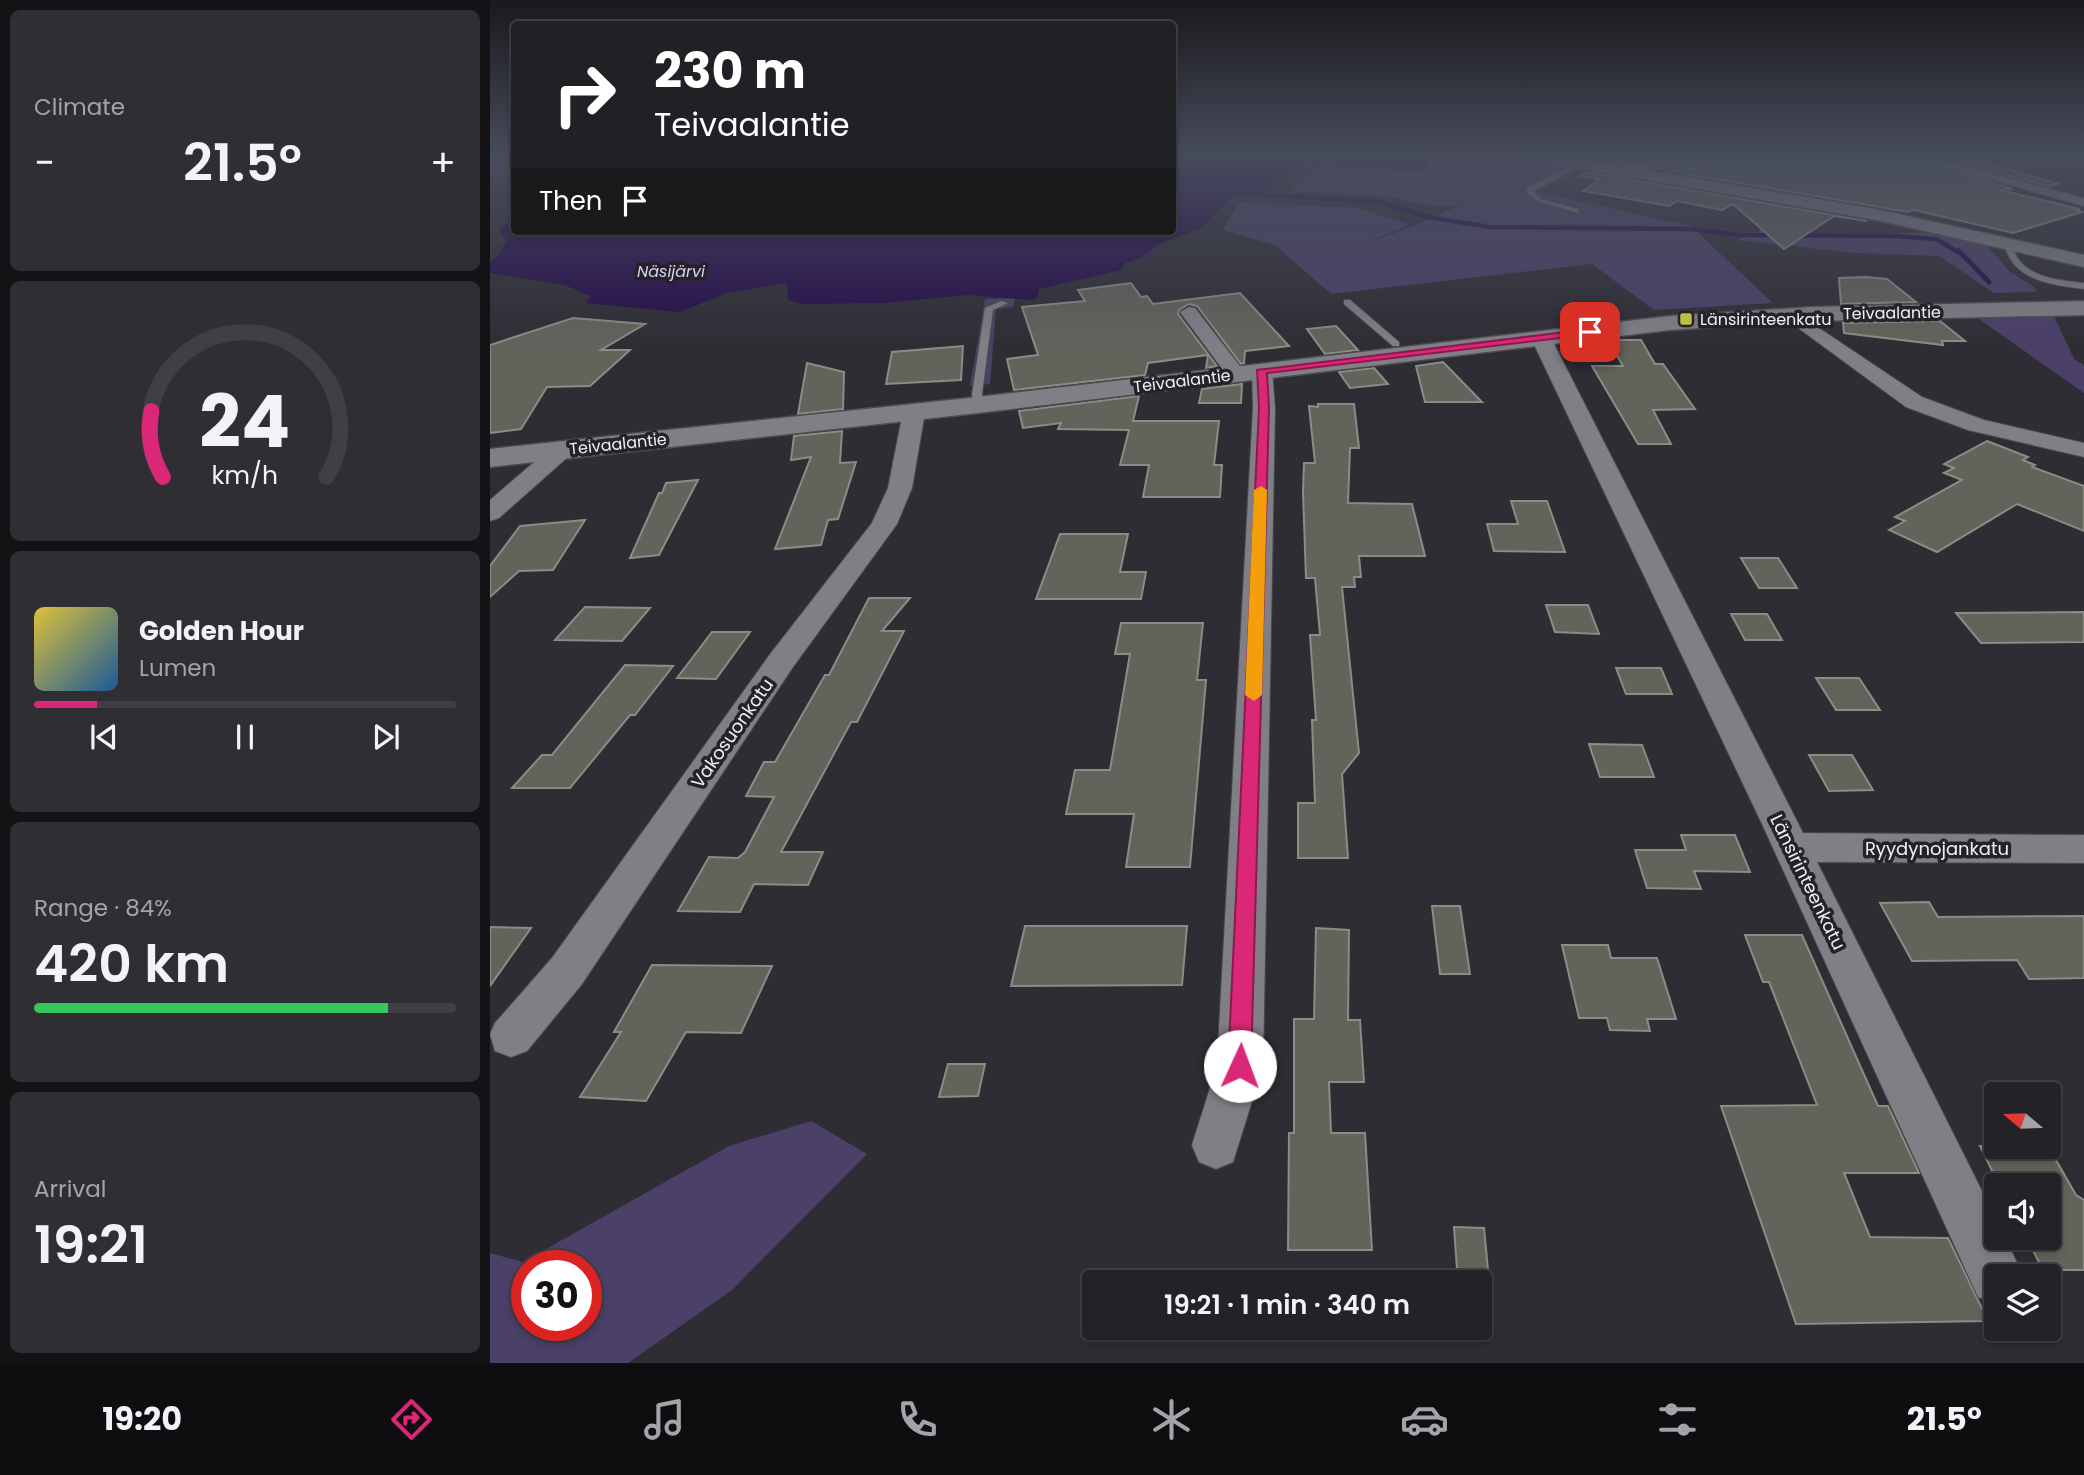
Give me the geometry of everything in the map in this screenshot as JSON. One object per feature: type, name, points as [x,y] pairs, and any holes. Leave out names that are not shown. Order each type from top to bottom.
[{"type":"main road","points":[[1896,218],[2084,261]]},
{"type":"main road","name":"Teivaalantie","points":[[490,458],[978,405],[1670,323],[1792,315],[2084,308]]},
{"type":"street","points":[[1189,312],[1249,372],[1264,408],[1240,1066],[1216,1145]]},
{"type":"street","points":[[1792,315],[1914,402],[1930,410],[1952,418],[2084,450]]},
{"type":"street","name":"Länsirinteenkatu","points":[[1541,338],[1791,847],[1990,1264]]},
{"type":"street","name":"Vakosuonkatu","points":[[501,1046],[567,971],[782,660],[884,524],[900,488],[914,412]]},
{"type":"street","points":[[490,513],[562,450]]},
{"type":"street","name":"Ryydynojankatu","points":[[1791,847],[2084,849]]},
{"type":"lane","points":[[2017,244],[2010,250],[2015,263],[2021,269],[2057,281],[2084,286]]},
{"type":"lane","points":[[1347,302],[1396,344]]},
{"type":"lane","points":[[978,405],[977,394],[989,308],[1004,303]]},
{"type":"shaded area","points":[[1230,218],[1387,218],[1410,225],[1357,246],[1432,218],[1653,218],[1691,226],[1773,303],[1654,310],[1592,264],[1331,294],[1275,245],[1223,230]]},
{"type":"shaded area","points":[[1765,229],[1807,236],[1945,232],[1985,243],[2010,272],[2033,286],[2037,292],[1994,293],[1939,256],[1855,253],[1737,240]]},
{"type":"shaded area","points":[[1015,298],[1013,307],[996,309],[990,384],[970,386],[985,299]]},
{"type":"shaded area","points":[[1973,315],[2054,316],[2074,359],[2084,365],[2084,393]]},
{"type":"shaded area","points":[[811,1121],[867,1154],[732,1290],[628,1363],[490,1363],[490,1253],[511,1259],[511,1341],[602,1341],[602,1250],[544,1250],[729,1146]]},
{"type":"water","name":"Näsijärvi","points":[[1176,218],[1211,218],[1200,229],[1161,243],[1141,258],[1125,263],[1121,270],[1039,289],[1037,297],[1032,300],[968,295],[882,303],[802,304],[788,300],[787,283],[727,293],[680,312],[586,303],[590,296],[565,285],[490,273],[490,262],[498,256],[506,241],[499,229],[511,220],[511,235],[1176,235]]},
{"type":"building","points":[[1748,218],[1832,218],[1784,249]]},
{"type":"building","points":[[1947,218],[2064,218],[2013,233]]},
{"type":"building","points":[[1839,278],[1887,279],[1916,302],[1841,304]]},
{"type":"building","points":[[1131,283],[1141,297],[1147,296],[1153,304],[1240,293],[1289,346],[1245,351],[1244,363],[1241,364],[1197,306],[1189,304],[1179,310],[1178,314],[1217,366],[1206,368],[1208,355],[1148,363],[1145,375],[1014,390],[1007,359],[1038,355],[1022,307],[1085,301],[1078,290]]},
{"type":"building","points":[[573,318],[645,324],[601,350],[630,350],[590,386],[547,387],[521,429],[490,433],[490,345]]},
{"type":"building","points":[[1940,321],[1965,341],[1942,341],[1943,345],[1844,333],[1843,323]]},
{"type":"building","points":[[1336,326],[1358,350],[1325,354],[1307,329]]},
{"type":"building","points":[[1608,340],[1641,340],[1655,364],[1663,364],[1695,409],[1653,410],[1671,444],[1638,444],[1592,366],[1623,366]]},
{"type":"building","points":[[963,346],[961,380],[886,384],[892,352]]},
{"type":"building","points":[[1443,362],[1482,402],[1425,402],[1416,366]]},
{"type":"building","points":[[807,363],[844,372],[843,409],[798,414]]},
{"type":"building","points":[[1374,368],[1388,384],[1350,388],[1339,372]]},
{"type":"building","points":[[1242,384],[1241,403],[1199,403],[1202,389]]},
{"type":"building","points":[[1139,396],[1133,421],[1219,421],[1214,465],[1222,465],[1220,497],[1143,497],[1149,465],[1120,465],[1129,430],[1058,429],[1061,423],[1023,428],[1019,411]]},
{"type":"building","points":[[1318,404],[1354,404],[1359,448],[1350,448],[1348,503],[1412,504],[1425,556],[1359,556],[1361,577],[1354,577],[1355,587],[1342,587],[1359,753],[1342,774],[1348,858],[1298,858],[1298,803],[1315,803],[1312,720],[1316,720],[1310,635],[1320,635],[1315,578],[1306,578],[1303,492],[1304,463],[1315,463],[1309,406],[1318,407]]},
{"type":"building","points":[[842,431],[840,463],[856,462],[838,519],[828,520],[821,545],[775,549],[811,457],[791,460],[794,436]]},
{"type":"building","points":[[1987,441],[2028,457],[2023,460],[2035,465],[2032,467],[2084,486],[2084,531],[2017,504],[1937,552],[1889,530],[1905,521],[1895,517],[1962,480],[1944,473],[1954,468],[1944,464]]},
{"type":"building","points":[[698,480],[659,555],[630,558],[666,483]]},
{"type":"building","points":[[1511,501],[1547,501],[1565,552],[1494,551],[1487,524],[1518,524]]},
{"type":"building","points":[[585,520],[553,570],[519,571],[490,597],[490,566],[520,526]]},
{"type":"building","points":[[1060,534],[1128,534],[1120,572],[1146,572],[1141,599],[1036,599]]},
{"type":"building","points":[[1741,558],[1778,558],[1797,588],[1759,588]]},
{"type":"building","points":[[869,598],[910,598],[882,631],[904,631],[857,722],[851,722],[781,852],[823,852],[808,885],[754,884],[740,912],[678,911],[709,857],[738,858],[745,852],[774,797],[746,796],[764,762],[775,762],[825,675],[829,675]]},
{"type":"building","points":[[1546,605],[1588,605],[1599,634],[1555,632]]},
{"type":"building","points":[[585,607],[650,608],[622,641],[555,640]]},
{"type":"building","points":[[2084,612],[2084,642],[1981,643],[1956,613]]},
{"type":"building","points":[[1731,614],[1767,614],[1782,640],[1745,640]]},
{"type":"building","points":[[1121,623],[1203,623],[1197,680],[1206,680],[1190,867],[1126,867],[1134,814],[1066,814],[1075,770],[1110,770],[1130,654],[1115,654]]},
{"type":"building","points":[[712,632],[750,632],[716,679],[677,678]]},
{"type":"building","points":[[625,665],[673,666],[635,715],[630,715],[570,788],[512,788],[542,755],[552,755]]},
{"type":"building","points":[[1616,668],[1661,668],[1672,694],[1626,694]]},
{"type":"building","points":[[1816,678],[1859,678],[1880,710],[1836,710]]},
{"type":"building","points":[[1589,744],[1642,745],[1654,777],[1600,777]]},
{"type":"building","points":[[1809,755],[1852,755],[1873,790],[1829,791]]},
{"type":"building","points":[[1681,835],[1735,835],[1750,872],[1694,871],[1701,889],[1647,888],[1635,850],[1686,850]]},
{"type":"building","points":[[1929,902],[1938,917],[2084,916],[2084,978],[2029,979],[2017,960],[1912,961],[1880,903]]},
{"type":"building","points":[[1432,906],[1460,906],[1470,974],[1440,974]]},
{"type":"building","points":[[1025,926],[1187,926],[1182,985],[1011,986]]},
{"type":"building","points":[[490,927],[531,928],[490,986]]},
{"type":"building","points":[[1316,928],[1349,930],[1348,1020],[1360,1020],[1364,1082],[1329,1082],[1331,1133],[1365,1133],[1372,1250],[1288,1250],[1289,1133],[1294,1133],[1294,1019],[1314,1019]]},
{"type":"building","points":[[1745,935],[1802,935],[1878,1106],[1888,1106],[1919,1173],[1844,1173],[1870,1237],[1948,1238],[1984,1313],[1984,1321],[1796,1324],[1721,1106],[1817,1105],[1769,982],[1763,982]]},
{"type":"building","points":[[1562,945],[1608,945],[1611,958],[1657,958],[1676,1019],[1647,1019],[1650,1031],[1610,1030],[1607,1018],[1579,1018]]},
{"type":"building","points":[[652,965],[772,966],[741,1033],[686,1032],[646,1101],[580,1097],[621,1032],[614,1032]]},
{"type":"building","points":[[948,1064],[985,1064],[978,1096],[939,1097]]},
{"type":"building","points":[[1986,1159],[2055,1159],[2076,1195],[2084,1200],[2084,1270],[2061,1270],[2061,1264],[2040,1264],[2033,1250],[2061,1250],[2061,1173],[1993,1173]]},
{"type":"building","points":[[1454,1227],[1484,1228],[1488,1270],[1457,1269]]},
{"type":"waterway","points":[[1432,218],[1490,227],[1691,229],[1738,235],[1894,236],[1936,239],[1960,253]]},
{"type":"waterway","points":[[1959,251],[1989,282]]},
{"type":"slow traffic","points":[[1254,695],[1261,490]]},
{"type":"place","name":"Länsirinteenkatu","points":[[1686,319]]},
{"type":"route","points":[[1240,1066],[1265,382],[1262,370],[1590,332]]}]
